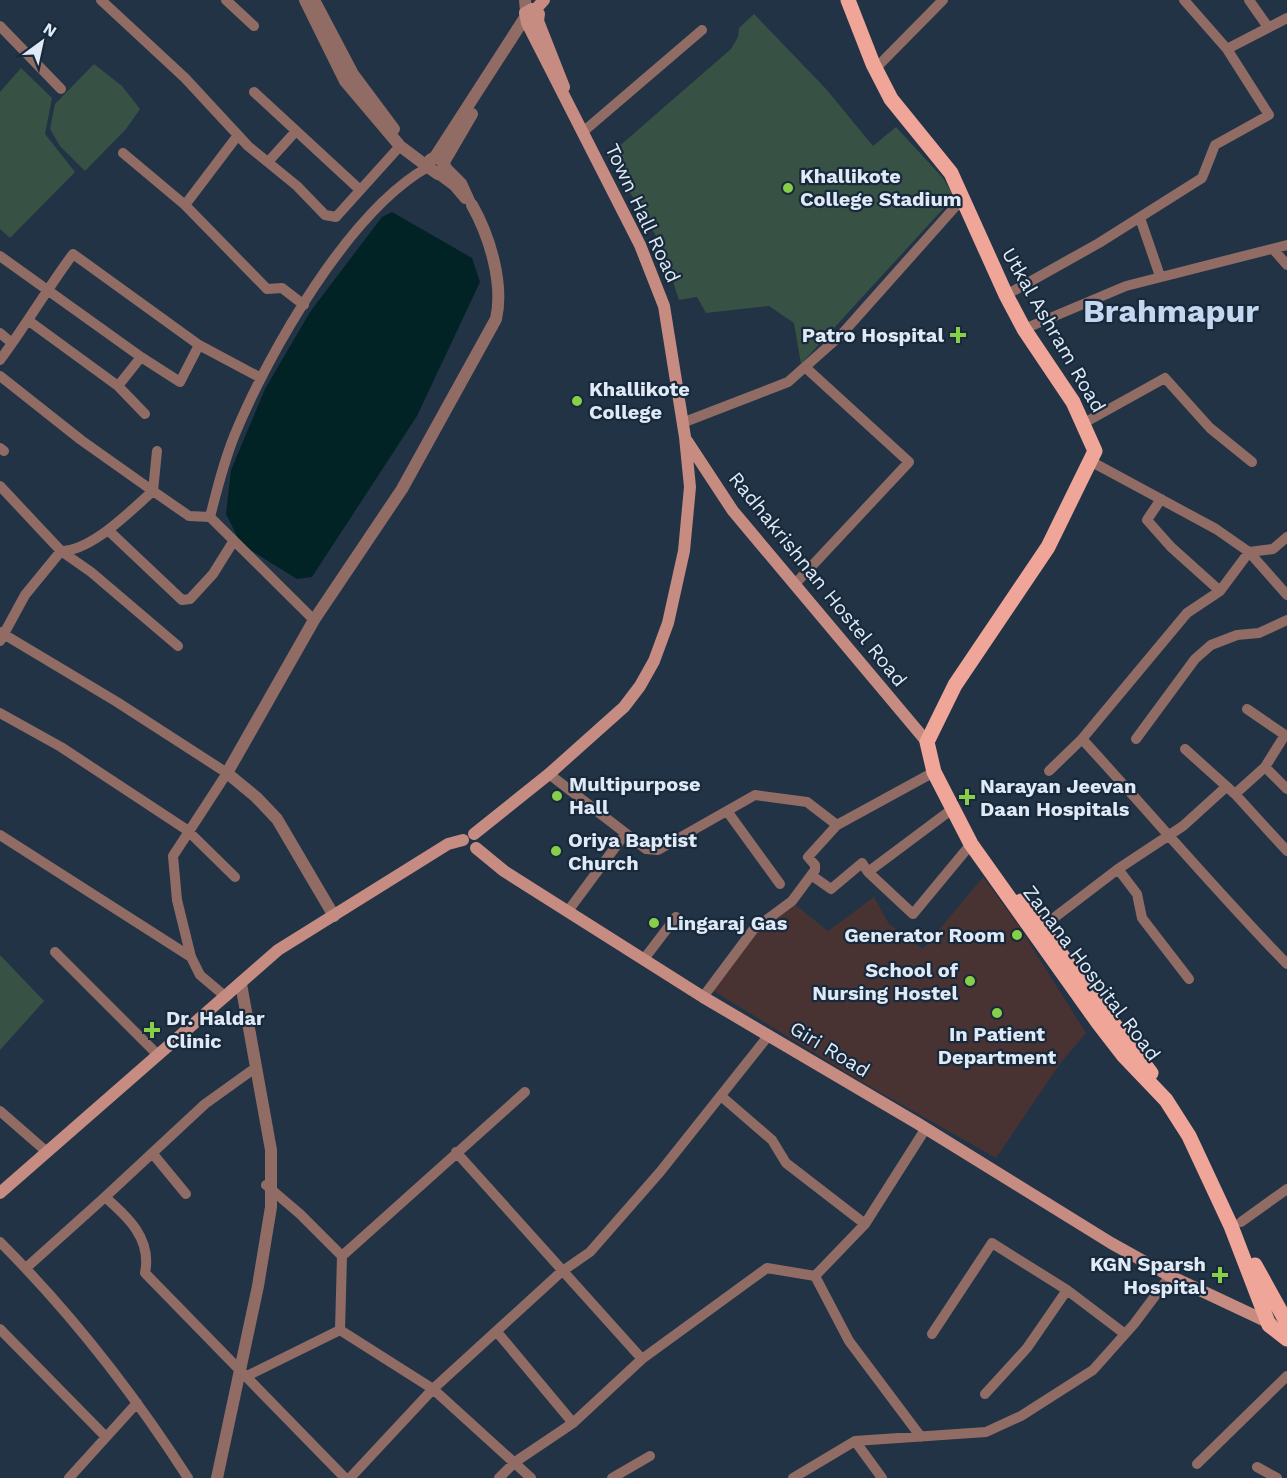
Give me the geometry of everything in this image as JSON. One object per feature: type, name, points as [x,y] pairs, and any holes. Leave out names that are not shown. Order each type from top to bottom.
[{"type":"main road","points":[[530,12],[544,0]]},
{"type":"main road","name":"Utkal Ashram Road","points":[[848,0],[875,69],[891,99],[951,172],[989,262],[1024,329],[1084,423],[1095,451],[1092,462]]},
{"type":"main road","name":"Town Hall Road","points":[[530,12],[560,71],[566,95],[640,244],[664,306],[685,437]]},
{"type":"main road","points":[[0,1193],[278,950],[448,844],[469,837],[549,774],[624,707],[654,661],[668,623],[684,551],[690,487],[685,437]]},
{"type":"main road","name":"Radhakrishnan Hostel Road","points":[[685,437],[711,480],[927,742]]},
{"type":"main road","points":[[927,742],[955,685],[1048,547],[1092,462]]},
{"type":"main road","points":[[690,487],[711,480]]},
{"type":"main road","name":"Zanana Hospital Road","points":[[927,742],[951,810],[971,844],[1036,938],[1123,1055],[1166,1100],[1189,1136],[1236,1224]]},
{"type":"main road","points":[[935,766],[959,814],[990,860],[1129,1042],[1192,1133],[1236,1224],[1287,1339]]},
{"type":"main road","name":"Giri Road","points":[[469,837],[480,842],[476,848],[504,871],[703,997],[926,1128],[1170,1276],[1280,1323]]},
{"type":"street","points":[[101,0],[185,78],[238,135],[326,215],[336,217],[400,146]]},
{"type":"street","points":[[226,0],[254,26]]},
{"type":"street","points":[[304,0],[345,81],[400,146],[437,164]]},
{"type":"street","points":[[234,990],[200,975],[191,957],[177,900],[173,856],[187,830],[227,773],[314,620],[402,489],[496,319],[500,301],[486,236],[462,183],[401,138],[353,75],[314,0]]},
{"type":"street","points":[[875,69],[943,0]]},
{"type":"street","points":[[1006,295],[1140,218],[1202,178],[1215,145],[1269,115],[1253,86],[1227,49],[1184,0]]},
{"type":"street","points":[[1249,0],[1268,27]]},
{"type":"street","points":[[210,517],[220,474],[261,378],[332,260],[387,198],[437,164],[530,12]]},
{"type":"street","points":[[1227,49],[1287,18]]},
{"type":"street","points":[[0,26],[61,89]]},
{"type":"street","points":[[584,131],[702,30]]},
{"type":"street","points":[[254,92],[359,189]]},
{"type":"street","points":[[268,162],[297,131]]},
{"type":"street","points":[[184,205],[238,135]]},
{"type":"street","points":[[123,153],[184,205],[267,289],[282,288],[304,305]]},
{"type":"street","points":[[682,423],[789,382],[841,335],[963,198]]},
{"type":"street","points":[[1140,218],[1160,276]]},
{"type":"street","points":[[1024,329],[1126,286],[1287,245]]},
{"type":"street","points":[[1274,250],[1287,265]]},
{"type":"street","points":[[0,360],[29,321],[46,290],[73,254],[199,345],[261,378]]},
{"type":"street","points":[[0,256],[141,357],[180,382],[199,345]]},
{"type":"street","points":[[29,321],[118,386],[145,414]]},
{"type":"street","points":[[0,333],[12,343]]},
{"type":"street","points":[[118,386],[141,357]]},
{"type":"street","points":[[795,584],[909,462],[805,367]]},
{"type":"street","points":[[0,376],[81,440],[189,516],[210,517],[233,543],[314,620]]},
{"type":"street","points":[[1084,423],[1165,378],[1210,428],[1252,462]]},
{"type":"street","points":[[61,551],[74,551],[108,530],[153,491],[157,451]]},
{"type":"street","points":[[1092,462],[1216,529],[1249,552],[1287,595]]},
{"type":"street","points":[[0,486],[61,551],[91,572],[177,646]]},
{"type":"street","points":[[1161,499],[1147,520],[1171,547],[1220,591]]},
{"type":"street","points":[[108,530],[182,600],[190,599],[213,574],[233,543]]},
{"type":"street","points":[[1048,771],[1082,740],[1187,612],[1220,591],[1249,552],[1273,549],[1287,537]]},
{"type":"street","points":[[61,551],[25,595],[1,636],[117,702],[227,773],[256,797],[277,819],[334,916]]},
{"type":"street","points":[[1136,739],[1195,659],[1211,645],[1237,635],[1259,633],[1287,620]]},
{"type":"street","points":[[1235,794],[1265,767],[1285,735],[1247,709]]},
{"type":"street","points":[[0,713],[61,747],[187,830],[235,878]]},
{"type":"street","points":[[1082,740],[1169,833],[1246,923],[1287,964]]},
{"type":"street","points":[[1185,749],[1235,794],[1287,851]]},
{"type":"street","points":[[703,997],[753,930],[792,901],[812,875],[815,866],[808,857],[837,825],[935,766]]},
{"type":"street","points":[[1265,767],[1287,789]]},
{"type":"street","points":[[549,774],[646,849],[658,850],[755,795],[807,802],[837,825]]},
{"type":"street","points":[[1042,927],[1118,869],[1169,833],[1183,826],[1226,787]]},
{"type":"street","points":[[868,872],[951,810]]},
{"type":"street","points":[[727,811],[780,884]]},
{"type":"street","points":[[568,911],[625,834]]},
{"type":"street","points":[[0,835],[191,957]]},
{"type":"street","points":[[812,875],[831,889],[862,863],[868,872],[913,914],[971,844]]},
{"type":"street","points":[[1118,869],[1137,894],[1142,918],[1189,979]]},
{"type":"street","points":[[644,959],[676,917]]},
{"type":"street","points":[[55,952],[158,1055]]},
{"type":"street","points":[[234,990],[251,1071],[269,1187],[342,1256]]},
{"type":"street","points":[[217,1478],[240,1369],[269,1187],[271,1150],[234,990]]},
{"type":"street","points":[[350,1478],[433,1389],[561,1272],[590,1252],[769,1035]]},
{"type":"street","points":[[26,1268],[205,1104],[251,1071]]},
{"type":"street","points":[[340,1330],[342,1256],[525,1092]]},
{"type":"street","points":[[721,1096],[772,1140],[786,1163],[865,1224]]},
{"type":"street","points":[[0,1111],[47,1152]]},
{"type":"street","points":[[815,1276],[865,1224],[926,1128]]},
{"type":"street","points":[[456,1152],[561,1272],[642,1359]]},
{"type":"street","points":[[153,1154],[186,1194]]},
{"type":"street","points":[[1236,1224],[1287,1189]]},
{"type":"street","points":[[105,1197],[124,1214],[140,1234],[147,1257],[145,1273],[345,1478]]},
{"type":"street","points":[[0,1242],[55,1300],[137,1403],[188,1478]]},
{"type":"street","points":[[932,1334],[992,1243],[1067,1290],[1125,1335]]},
{"type":"street","points":[[499,1478],[515,1462],[573,1423],[642,1359],[767,1268],[815,1276]]},
{"type":"street","points":[[815,1276],[849,1341],[921,1437]]},
{"type":"street","points":[[793,1478],[855,1441],[986,1432],[1021,1416],[1093,1370],[1125,1335],[1170,1276]]},
{"type":"street","points":[[985,1394],[1027,1348],[1067,1290]]},
{"type":"street","points":[[0,1329],[106,1437]]},
{"type":"street","points":[[240,1369],[340,1330]]},
{"type":"street","points":[[340,1330],[433,1389],[531,1478]]},
{"type":"street","points":[[497,1332],[573,1423]]},
{"type":"street","points":[[209,1478],[240,1369]]},
{"type":"street","points":[[1197,1464],[1287,1376]]},
{"type":"street","points":[[69,1478],[137,1403]]},
{"type":"street","points":[[855,1441],[882,1478]]},
{"type":"street","points":[[612,1478],[650,1456]]},
{"type":"street","points":[[1257,1467],[1277,1478]]},
{"type":"shaded area","name":"Khallikote College Stadium","points":[[754,14],[826,89],[873,146],[896,127],[943,178],[954,197],[801,364],[794,323],[769,306],[706,313],[697,297],[679,300],[661,244],[608,156],[731,49],[738,37],[739,28]]},
{"type":"shaded area","points":[[94,64],[122,86],[140,109],[126,129],[85,171],[60,146],[50,129],[55,104]]},
{"type":"shaded area","points":[[21,68],[52,98],[45,134],[75,172],[10,238],[0,229],[0,92]]},
{"type":"shaded area","points":[[392,212],[472,258],[480,282],[417,416],[312,577],[297,579],[241,544],[226,514],[231,470],[265,389],[310,312],[382,217]]},
{"type":"shaded area","points":[[983,877],[1018,925],[1086,1033],[1059,1065],[996,1158],[862,1082],[712,990],[755,932],[793,903],[828,931],[874,897],[889,924],[923,949]]},
{"type":"shaded area","points":[[0,955],[44,1001],[0,1050]]},
{"type":"place","name":"Khallikote College Stadium","points":[[788,188]]},
{"type":"place","name":"Patro Hospital","points":[[958,335]]},
{"type":"place","name":"Khallikote College","points":[[577,401]]},
{"type":"place","name":"Multipurpose Hall","points":[[557,796]]},
{"type":"place","name":"Narayan Jeevan Daan Hospitals","points":[[967,797]]},
{"type":"place","name":"Oriya Baptist Church","points":[[556,851]]},
{"type":"place","name":"Lingaraj Gas","points":[[654,923]]},
{"type":"place","name":"Generator Room","points":[[1017,935]]},
{"type":"place","name":"School of Nursing Hostel","points":[[970,981]]},
{"type":"place","name":"In Patient Department","points":[[997,1013]]},
{"type":"place","name":"Dr. Haldar Clinic","points":[[152,1030]]},
{"type":"place","name":"KGN Sparsh Hospital","points":[[1220,1275]]},
{"type":"district","name":"Brahmapur","points":[[1171,311]]}]
